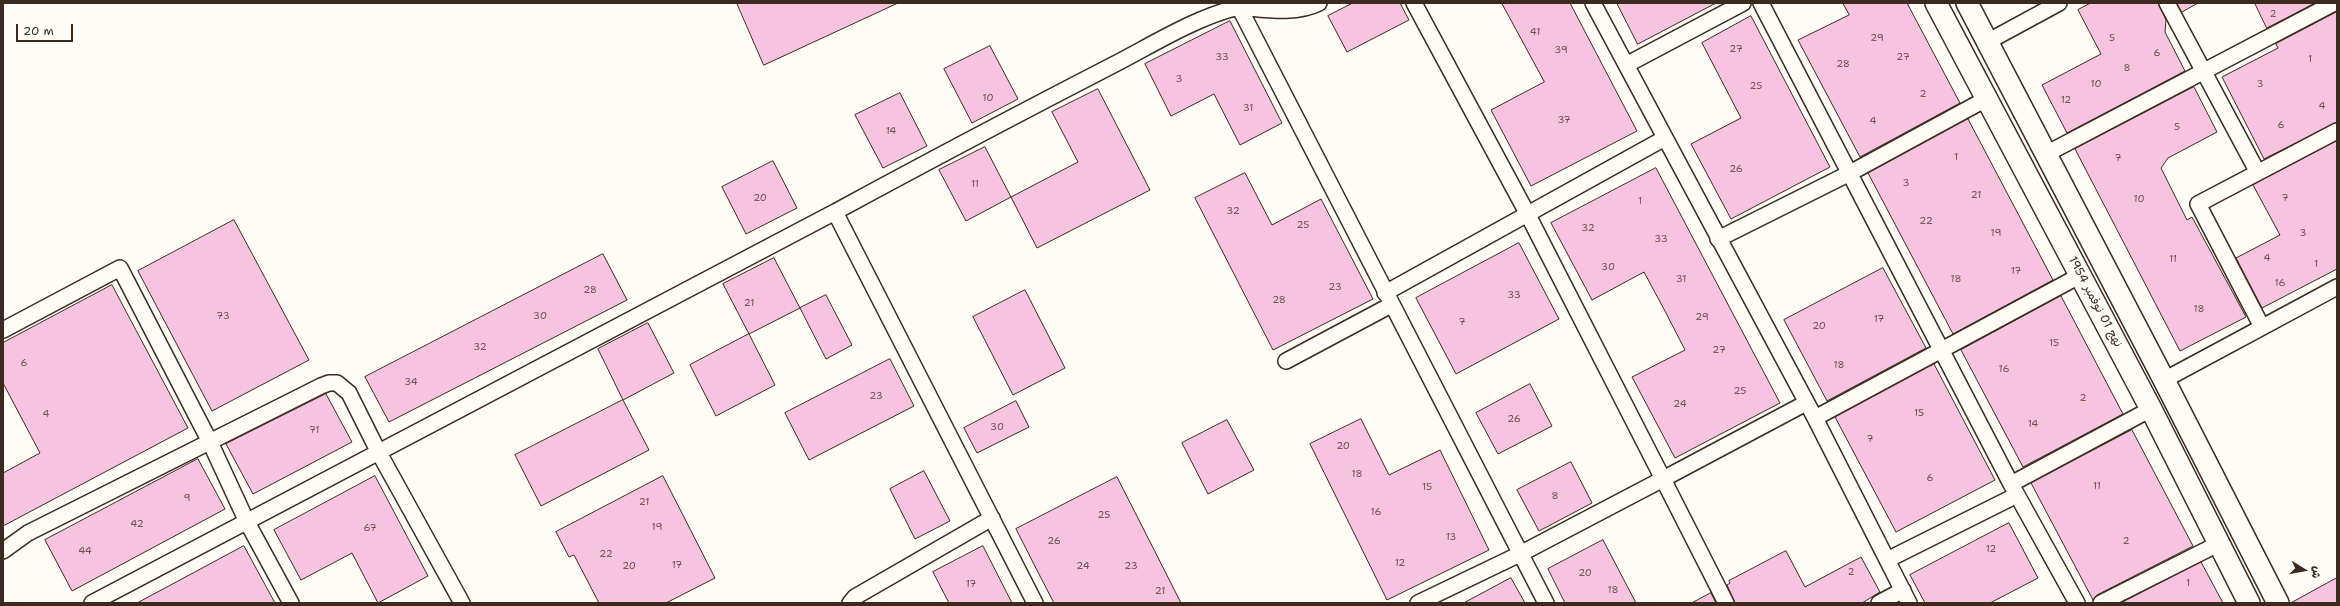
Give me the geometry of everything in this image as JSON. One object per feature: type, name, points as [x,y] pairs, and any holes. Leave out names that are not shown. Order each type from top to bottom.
[{"type":"main road","name":"نهج 01 نوفمبر 1954","points":[[1936,3],[1988,98],[2151,409],[2249,603]]},
{"type":"main road","name":"نهج 01 نوفمبر 1954","points":[[1967,3],[2164,380],[2278,603]]},
{"type":"main road","points":[[2175,457],[2196,444]]},
{"type":"street","points":[[92,603],[247,522],[378,451],[835,212],[995,125],[1222,10],[1239,7],[1285,10],[1312,7],[1319,3]]},
{"type":"street","points":[[1414,3],[1527,213],[1726,603]]},
{"type":"street","points":[[1593,3],[1815,418],[1906,597],[1879,603]]},
{"type":"street","points":[[1626,65],[1743,3]]},
{"type":"street","points":[[1761,3],[2014,490],[2077,603]]},
{"type":"street","points":[[1987,42],[2059,3]]},
{"type":"street","points":[[2167,3],[2202,71],[2257,171]]},
{"type":"street","points":[[2046,154],[2334,3]]},
{"type":"street","points":[[1239,7],[1388,299],[1546,603]]},
{"type":"street","points":[[1718,239],[1850,173],[1988,98]]},
{"type":"street","points":[[2262,327],[2198,204],[2257,171],[2337,131]]},
{"type":"street","points":[[1286,361],[1527,213],[1665,138]]},
{"type":"street","points":[[835,212],[1035,603]]},
{"type":"street","points":[[3,330],[120,268],[210,442],[247,522],[291,603]]},
{"type":"street","points":[[1815,418],[2081,275]]},
{"type":"street","points":[[2164,380],[2337,286]]},
{"type":"street","points":[[3,551],[28,533],[329,383],[337,384],[350,393],[378,451],[462,603]]},
{"type":"street","points":[[1418,603],[1520,554],[1806,403]]},
{"type":"street","points":[[1887,560],[2014,490],[2151,409]]},
{"type":"street","points":[[850,603],[854,597],[992,518]]},
{"type":"street","points":[[2101,603],[2218,544]]},
{"type":"building","points":[[737,3],[898,3],[764,65]]},
{"type":"building","points":[[1353,3],[1400,3],[1409,20],[1347,52],[1328,16]]},
{"type":"building","points":[[1502,3],[1570,3],[1637,131],[1531,186],[1491,110],[1544,82]]},
{"type":"building","points":[[1617,3],[1716,3],[1638,44]]},
{"type":"building","points":[[1843,3],[1907,3],[1960,103],[1860,157],[1798,40],[1849,15]]},
{"type":"building","points":[[2091,3],[2158,3],[2166,20],[2165,32],[2185,71],[2067,133],[2042,85],[2101,54],[2078,10]]},
{"type":"building","points":[[2177,3],[2198,3],[2182,12]]},
{"type":"building","points":[[2255,3],[2315,3],[2267,28]]},
{"type":"building","points":[[2337,12],[2337,122],[2264,159],[2222,77],[2278,48],[2276,44]]},
{"type":"building","points":[[1751,16],[1830,167],[1731,219],[1691,144],[1741,118],[1702,43]]},
{"type":"building","points":[[1230,21],[1282,123],[1240,145],[1214,94],[1171,116],[1145,64]]},
{"type":"building","points":[[990,46],[1018,99],[972,123],[944,69]]},
{"type":"building","points":[[2194,87],[2217,132],[2168,158],[2161,168],[2187,220],[2192,217],[2246,317],[2180,351],[2075,149]]},
{"type":"building","points":[[1098,89],[1150,190],[1037,248],[1011,197],[1078,162],[1052,112]]},
{"type":"building","points":[[900,93],[927,146],[883,168],[855,115]]},
{"type":"building","points":[[1968,119],[2053,280],[1953,334],[1868,173]]},
{"type":"building","points":[[2337,141],[2337,269],[2262,308],[2236,258],[2280,235],[2253,185]]},
{"type":"building","points":[[985,147],[1011,197],[966,221],[939,170]]},
{"type":"building","points":[[773,161],[797,208],[746,234],[722,187]]},
{"type":"building","points":[[1656,168],[1780,403],[1675,458],[1632,377],[1685,350],[1666,313],[1644,272],[1592,300],[1551,223]]},
{"type":"building","points":[[1245,173],[1272,225],[1321,199],[1373,299],[1273,350],[1195,198]]},
{"type":"building","points":[[234,220],[309,360],[212,411],[138,271]]},
{"type":"building","points":[[1519,243],[1559,319],[1456,374],[1416,298]]},
{"type":"building","points":[[603,254],[627,300],[389,422],[365,377]]},
{"type":"building","points":[[774,258],[800,308],[749,334],[723,284]]},
{"type":"building","points":[[1883,268],[1926,348],[1827,401],[1784,320]]},
{"type":"building","points":[[112,285],[188,428],[3,526],[3,473],[40,453],[3,383],[3,343]]},
{"type":"building","points":[[1025,290],[1065,368],[1013,395],[973,317]]},
{"type":"building","points":[[826,295],[852,345],[826,359],[800,308]]},
{"type":"building","points":[[2061,296],[2123,414],[2023,467],[1961,350]]},
{"type":"building","points":[[648,323],[674,373],[623,400],[598,349]]},
{"type":"building","points":[[749,334],[775,385],[716,416],[690,365]]},
{"type":"building","points":[[890,359],[914,406],[809,460],[785,413]]},
{"type":"building","points":[[1934,364],[1995,480],[1896,532],[1835,417]]},
{"type":"building","points":[[1530,384],[1552,426],[1498,454],[1476,413]]},
{"type":"building","points":[[326,394],[352,442],[253,494],[226,444]]},
{"type":"building","points":[[623,400],[649,450],[541,506],[515,455]]},
{"type":"building","points":[[1016,401],[1029,427],[977,453],[964,428]]},
{"type":"building","points":[[1361,419],[1389,475],[1440,450],[1489,550],[1387,600],[1310,444]]},
{"type":"building","points":[[1227,420],[1254,470],[1208,494],[1182,443]]},
{"type":"building","points":[[2132,430],[2193,546],[2097,595],[2093,600],[2031,483]]},
{"type":"building","points":[[198,459],[225,509],[72,591],[45,540]]},
{"type":"building","points":[[1571,462],[1592,503],[1539,531],[1517,490]]},
{"type":"building","points":[[924,471],[950,521],[915,539],[890,489]]},
{"type":"building","points":[[375,476],[428,576],[378,603],[352,553],[301,580],[274,530]]},
{"type":"building","points":[[663,476],[715,578],[666,603],[599,603],[574,555],[569,557],[556,532]]},
{"type":"building","points":[[1117,477],[1181,603],[1054,603],[1016,529]]},
{"type":"building","points":[[2009,523],[2038,578],[1990,603],[1925,603],[1910,575]]},
{"type":"building","points":[[1603,540],[1636,603],[1565,603],[1548,569]]},
{"type":"building","points":[[244,546],[275,603],[137,603],[193,573]]},
{"type":"building","points":[[983,546],[1012,603],[949,603],[933,572]]},
{"type":"building","points":[[1786,551],[1805,587],[1861,557],[1880,592],[1862,603],[1735,603],[1727,585],[1730,583],[1729,581]]},
{"type":"building","points":[[2201,562],[2223,603],[2121,603]]},
{"type":"building","points":[[1511,578],[1525,603],[1464,603]]},
{"type":"building","points":[[2337,578],[2337,603],[2291,603]]},
{"type":"building","points":[[1711,593],[1716,603],[1692,603]]}]
